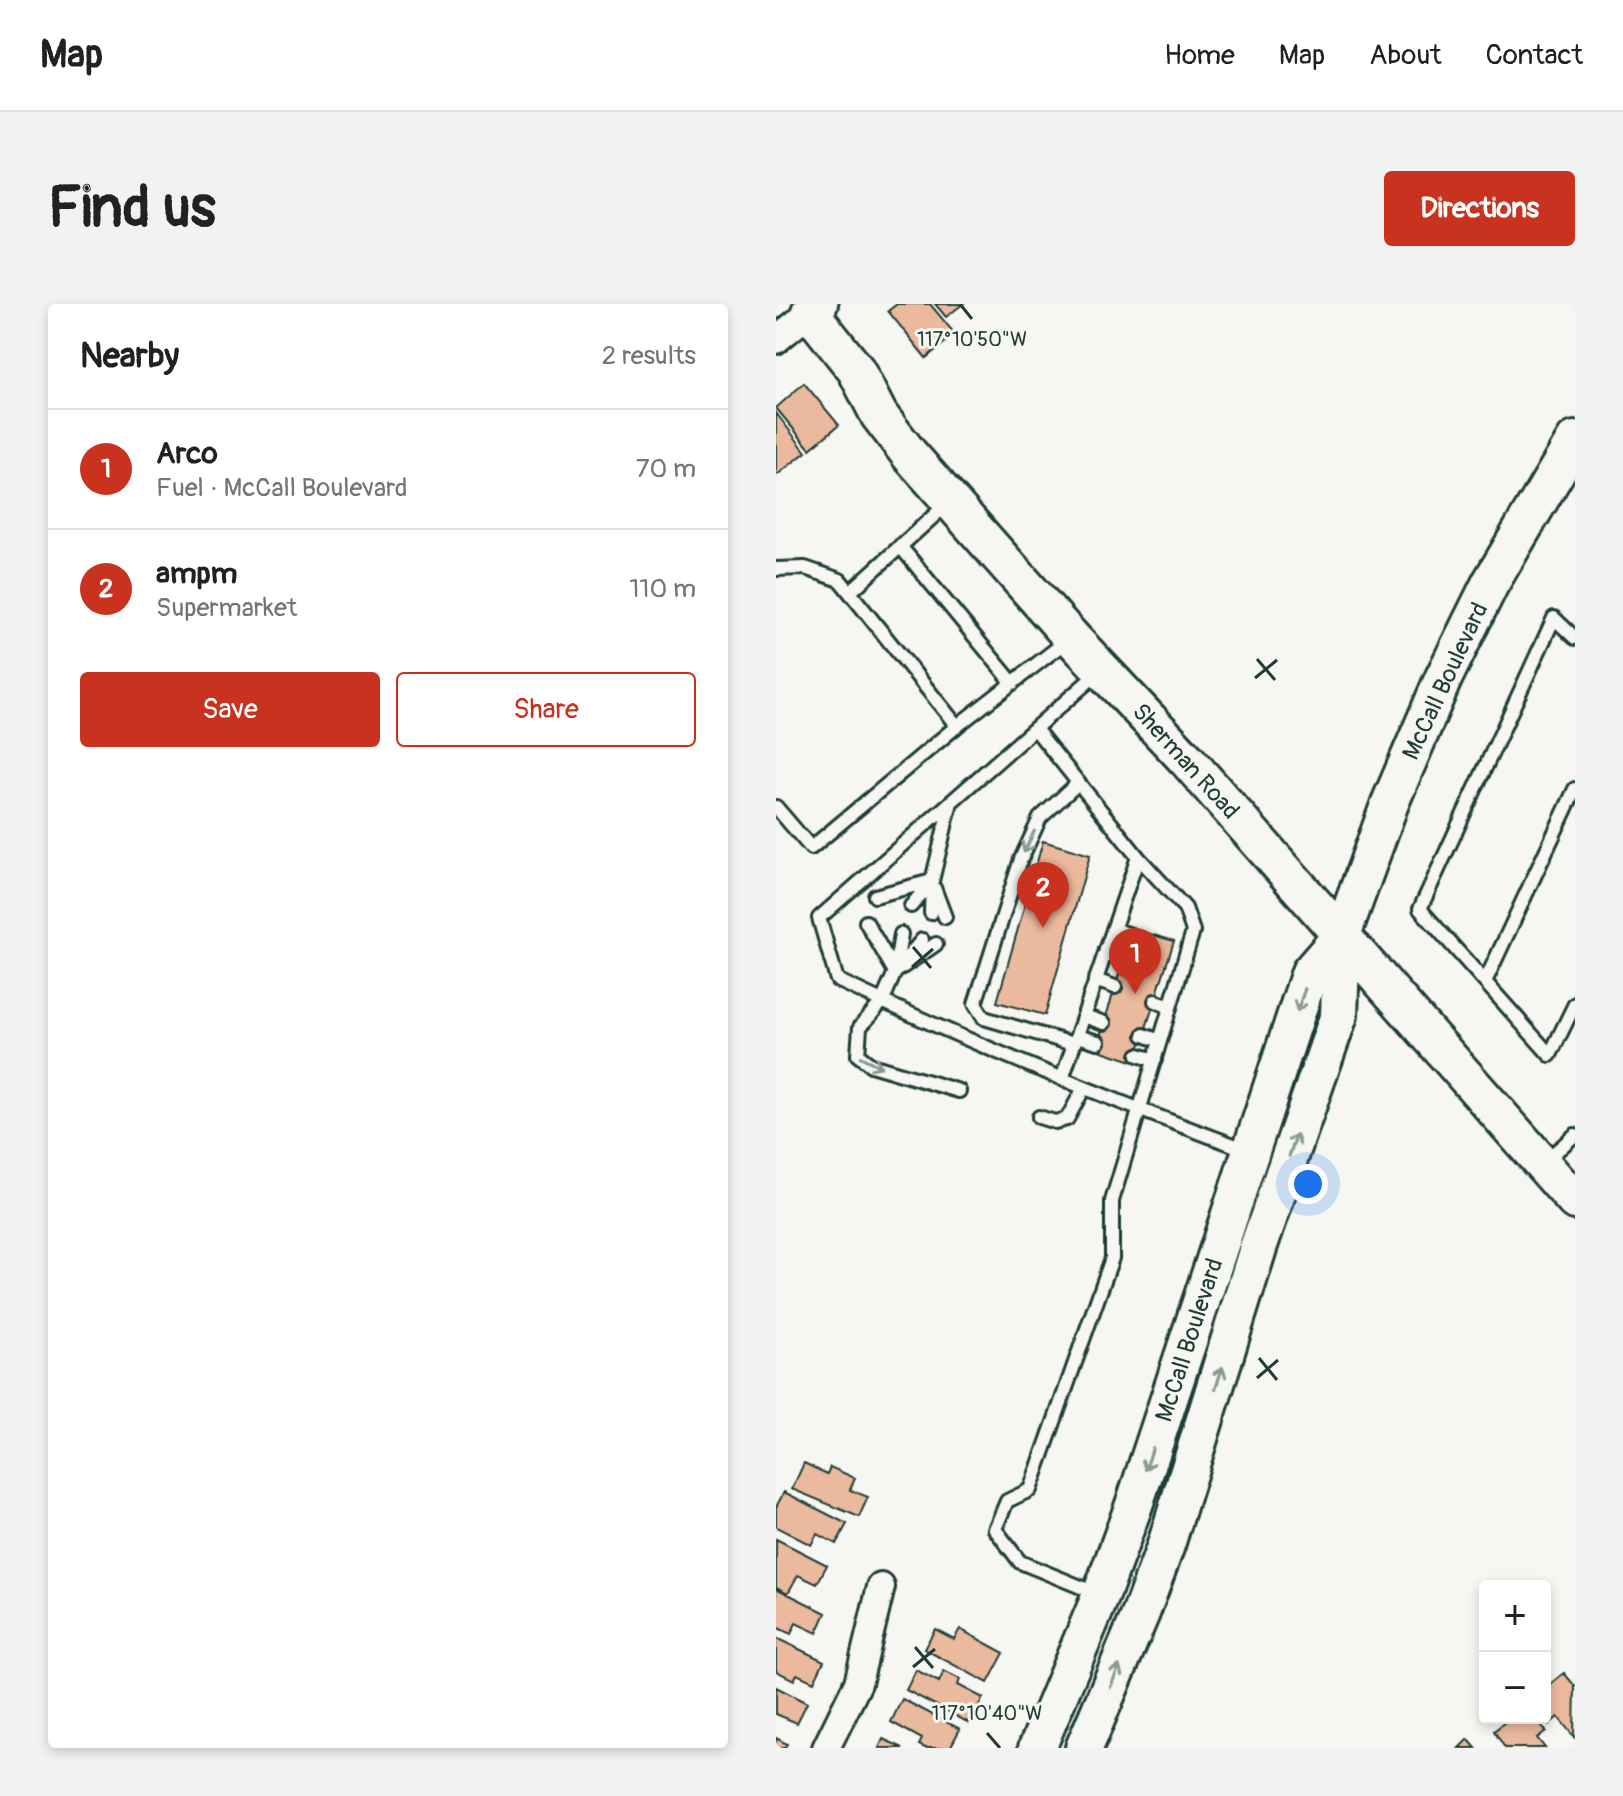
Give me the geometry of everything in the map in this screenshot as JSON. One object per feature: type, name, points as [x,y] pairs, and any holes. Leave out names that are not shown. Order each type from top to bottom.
[{"type":"main road","name":"Sherman Road","points":[[814,308],[856,370],[879,415],[950,501],[1071,637],[1187,760],[1575,1201]]},
{"type":"main road","name":"McCall Boulevard","points":[[1084,1748],[1166,1545],[1259,1245],[1339,1015],[1342,935],[1390,803],[1443,679],[1490,584],[1575,440]]},
{"type":"main road","name":"McCall Boulevard","points":[[1037,1748],[1101,1595],[1134,1505],[1310,972],[1342,935]]},
{"type":"main road","points":[[1056,1748],[1108,1630],[1101,1595]]},
{"type":"street","points":[[776,340],[814,308]]},
{"type":"street","points":[[826,1748],[858,1683],[881,1587]]},
{"type":"lane","points":[[850,592],[950,501]]},
{"type":"lane","points":[[900,546],[1013,683]]},
{"type":"lane","points":[[776,569],[805,568],[840,580],[957,726]]},
{"type":"lane","points":[[1575,638],[1554,618],[1420,909],[1550,1055],[1575,1004]]},
{"type":"lane","points":[[776,807],[811,848],[957,726],[1071,637]]},
{"type":"lane","points":[[1102,670],[819,918],[837,980],[1062,1079],[1250,1151]]},
{"type":"lane","points":[[1036,730],[1138,857],[1185,908],[1193,931],[1112,1201],[1112,1258],[1030,1490],[1007,1501],[995,1529],[1020,1562],[1101,1595]]},
{"type":"lane","points":[[1078,783],[1040,818],[1021,859],[975,1004],[984,1018],[1075,1040],[1098,1042]]},
{"type":"lane","points":[[1485,982],[1575,789]]},
{"type":"lane","points":[[931,913],[932,881],[951,801]]},
{"type":"lane","points":[[1062,1079],[1138,857]]},
{"type":"lane","points":[[881,898],[932,881]]},
{"type":"lane","points":[[911,906],[932,881]]},
{"type":"lane","points":[[932,881],[945,917]]},
{"type":"lane","points":[[872,924],[895,972]]},
{"type":"lane","points":[[1113,929],[1131,935]]},
{"type":"lane","points":[[901,934],[895,972],[882,1002],[860,1027],[858,1055],[871,1065],[959,1091]]},
{"type":"lane","points":[[895,972],[929,942]]},
{"type":"lane","points":[[1106,949],[1125,955]]},
{"type":"lane","points":[[1172,949],[1186,954]]},
{"type":"lane","points":[[1165,969],[1180,974]]},
{"type":"lane","points":[[1095,980],[1115,987]]},
{"type":"lane","points":[[1155,1001],[1170,1007]]},
{"type":"lane","points":[[1084,1016],[1104,1023]]},
{"type":"lane","points":[[1144,1035],[1160,1041]]},
{"type":"lane","points":[[1138,1055],[1155,1060]]},
{"type":"lane","points":[[1039,1117],[1055,1122],[1067,1119],[1084,1088]]},
{"type":"lane","points":[[1542,1163],[1575,1135]]},
{"type":"building","points":[[897,304],[930,304],[955,334],[926,358],[888,311]]},
{"type":"building","points":[[935,304],[963,304],[946,317]]},
{"type":"building","points":[[804,383],[839,425],[810,449],[776,408]]},
{"type":"building","points":[[776,413],[806,452],[777,475],[776,473]]},
{"type":"building","points":[[1043,841],[1090,855],[1045,1015],[997,1002]]},
{"type":"building","points":[[1133,929],[1174,941],[1135,1062],[1096,1049]]},
{"type":"building","points":[[804,1463],[827,1474],[830,1467],[855,1478],[850,1490],[868,1497],[859,1517],[792,1489]]},
{"type":"building","points":[[784,1492],[847,1524],[836,1544],[817,1534],[811,1545],[776,1527],[776,1507]]},
{"type":"building","points":[[776,1539],[827,1565],[817,1584],[798,1575],[788,1593],[776,1587]]},
{"type":"building","points":[[776,1588],[826,1613],[817,1633],[796,1623],[791,1634],[776,1627]]},
{"type":"building","points":[[935,1629],[954,1639],[960,1629],[1004,1653],[988,1683],[924,1649]]},
{"type":"building","points":[[776,1638],[824,1661],[814,1682],[797,1674],[794,1680],[776,1671]]},
{"type":"building","points":[[916,1670],[939,1682],[944,1671],[960,1679],[958,1685],[983,1698],[969,1723],[906,1690]]},
{"type":"building","points":[[1564,1673],[1575,1686],[1574,1737],[1558,1717],[1551,1723],[1551,1683]]},
{"type":"building","points":[[776,1687],[807,1703],[797,1723],[776,1714]]},
{"type":"building","points":[[902,1699],[960,1729],[950,1748],[925,1748],[919,1745],[922,1739],[891,1722]]},
{"type":"building","points":[[1503,1724],[1541,1724],[1546,1731],[1537,1738],[1545,1748],[1505,1748],[1494,1731]]},
{"type":"building","points":[[776,1738],[787,1744],[784,1748],[776,1748]]},
{"type":"building","points":[[883,1739],[903,1748],[879,1748]]},
{"type":"building","points":[[1468,1739],[1476,1748],[1459,1748]]},
{"type":"place","name":"ampm","points":[[1043,928]]},
{"type":"place","name":"Arco","points":[[1135,994]]}]
